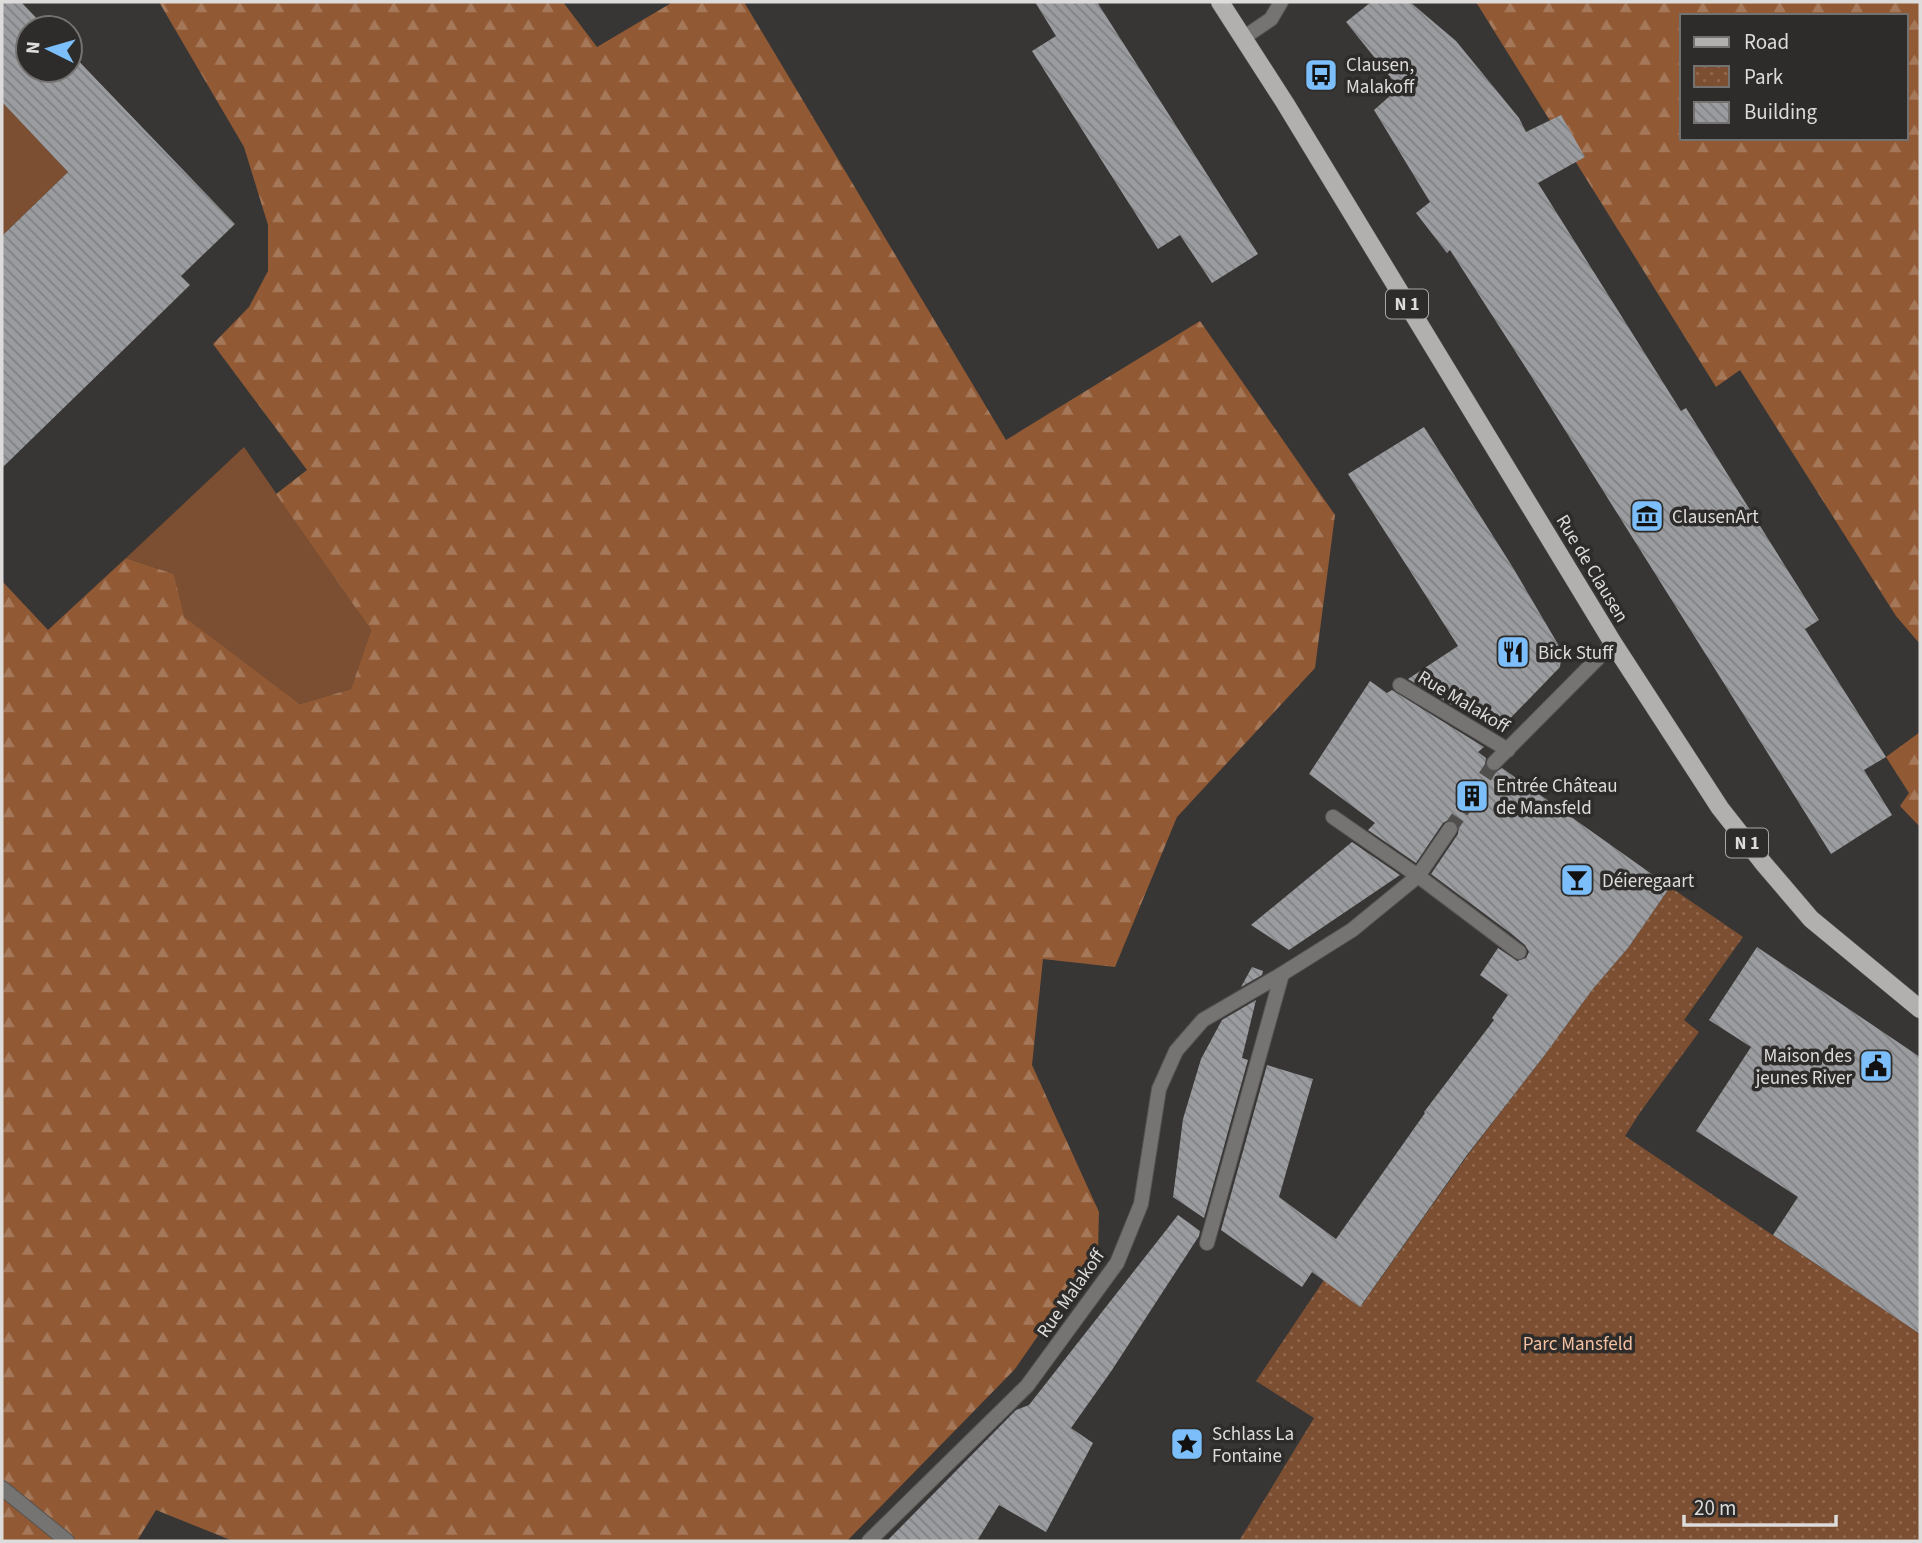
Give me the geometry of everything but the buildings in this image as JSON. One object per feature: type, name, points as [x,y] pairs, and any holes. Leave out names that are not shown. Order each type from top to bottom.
[{"type":"main road","name":"N 1","points":[[1220,2],[1242,38]]},
{"type":"main road","name":"Rue de Clausen","points":[[1242,38],[1285,103],[1613,643],[1720,808],[1763,864],[1811,919],[1920,1009]]},
{"type":"street","points":[[1242,38],[1271,19],[1282,2]]},
{"type":"street","name":"Rue Malakoff","points":[[1494,763],[1613,643]]},
{"type":"street","name":"Rue Malakoff","points":[[1400,685],[1508,750]]},
{"type":"street","points":[[1333,817],[1519,951]]},
{"type":"street","name":"Rue Malakoff","points":[[869,1541],[1027,1386],[1117,1263],[1141,1204],[1159,1088],[1176,1051],[1203,1020],[1352,930],[1418,876],[1450,829]]},
{"type":"street","points":[[1207,1243],[1282,974]]},
{"type":"street","points":[[2,1488],[66,1541]]},
{"type":"green space","points":[[159,2],[563,2],[597,47],[673,2],[744,2],[1006,440],[1200,321],[1335,515],[1315,668],[1177,817],[1115,967],[1043,959],[1032,1065],[1099,1212],[1098,1249],[1015,1369],[847,1541],[233,1541],[156,1510],[137,1541],[2,1541],[2,581],[48,630],[126,558],[174,574],[184,617],[300,704],[351,689],[371,630],[276,494],[307,470],[213,344],[249,307],[268,271],[268,225],[244,147]]},
{"type":"green space","points":[[1476,2],[1920,2],[1920,644],[1896,616],[1740,370],[1716,387]]},
{"type":"green space","points":[[2,102],[68,172],[2,236]]},
{"type":"green space","points":[[244,447],[371,630],[351,689],[300,704],[183,617],[174,574],[126,558]]},
{"type":"green space","points":[[1920,732],[1920,827],[1900,806],[1909,793],[1886,757]]},
{"type":"green space","name":"Parc Mansfeld","points":[[1670,887],[1743,937],[1684,1020],[1699,1032],[1625,1136],[1920,1334],[1920,1541],[1239,1541],[1314,1418],[1256,1381],[1324,1280],[1361,1306],[1470,1152],[1592,990],[1628,948]]},
{"type":"tunnel","points":[[1450,829],[1494,763]]},
{"type":"place","name":"Clausen, Malakoff","points":[[1321,75]]},
{"type":"place","name":"ClausenArt","points":[[1647,516]]},
{"type":"place","name":"Bick Stuff","points":[[1513,652]]},
{"type":"place","name":"Entrée Château de Mansfeld","points":[[1472,796]]},
{"type":"place","name":"Déieregaart","points":[[1577,880]]},
{"type":"place","name":"Maison des jeunes River","points":[[1876,1066]]},
{"type":"place","name":"Schlass La Fontaine","points":[[1187,1444]]}]
